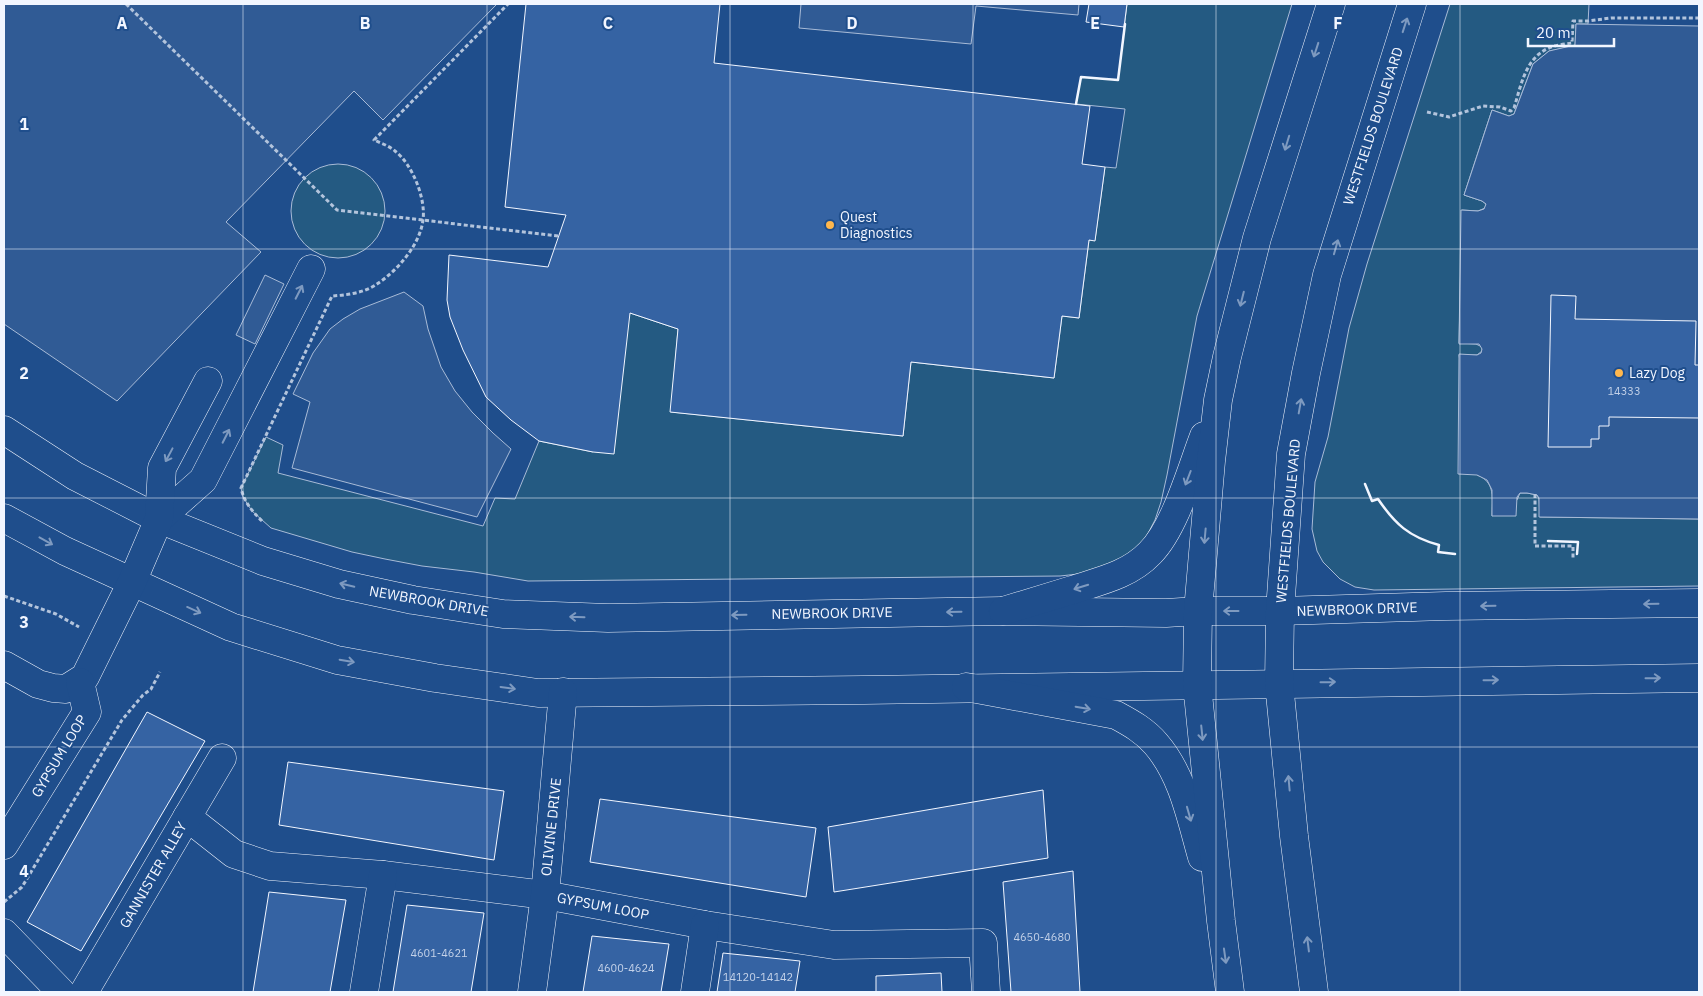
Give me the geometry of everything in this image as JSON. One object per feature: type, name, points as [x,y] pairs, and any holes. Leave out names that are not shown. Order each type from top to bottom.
[{"type":"street","points":[[1230,992],[1220,921],[1197,684],[1198,610],[1218,400],[1257,238],[1331,4]]},
{"type":"street","name":"WESTFIELDS BOULEVARD","points":[[1314,992],[1294,836],[1279,683],[1280,611],[1291,454],[1327,275],[1412,4]]},
{"type":"street","points":[[159,519],[204,480],[311,269]]},
{"type":"street","points":[[4,665],[38,684],[53,688],[66,689],[80,682],[85,677],[132,582],[159,519],[162,468],[208,381]]},
{"type":"street","points":[[1003,611],[1117,576],[1135,567],[1152,553],[1175,513],[1218,400]]},
{"type":"street","name":"NEWBROOK DRIVE","points":[[4,430],[75,476],[159,519],[263,561],[339,584],[413,600],[503,614],[608,618],[1003,611],[1166,613],[1198,610],[1280,611],[1455,606],[1699,603]]},
{"type":"street","points":[[4,518],[65,551],[231,627],[337,660],[435,678],[538,692],[854,690],[1699,678]]},
{"type":"street","name":"GYPSUM LOOP","points":[[4,845],[87,712],[80,682]]},
{"type":"street","points":[[966,687],[1116,715],[1138,727],[1156,743],[1172,764],[1181,786],[1220,921]]},
{"type":"street","name":"OLIVINE DRIVE","points":[[532,992],[545,895],[564,692]]},
{"type":"street","name":"GANNISTER ALLEY","points":[[84,992],[222,758]]},
{"type":"street","name":"GYPSUM LOOP","points":[[187,817],[234,854],[270,866],[383,875],[545,895],[705,925],[834,945],[983,943],[986,992]]},
{"type":"street","points":[[364,992],[383,875]]},
{"type":"street","points":[[695,992],[705,925]]},
{"type":"street","points":[[4,933],[61,992]]},
{"type":"path","points":[[126,4],[337,210],[558,236]]},
{"type":"path","points":[[262,521],[248,504],[241,488],[332,296],[360,292],[376,285],[386,277],[408,253],[418,237],[424,219],[419,188],[404,160],[394,150],[374,140],[508,4]]},
{"type":"path","points":[[1427,112],[1448,117],[1483,106],[1500,107],[1511,111],[1514,108],[1525,74],[1535,59],[1550,47],[1572,43],[1574,21],[1611,18],[1699,18]]},
{"type":"path","points":[[1535,494],[1535,546],[1573,546],[1573,560]]},
{"type":"path","points":[[4,596],[56,614],[103,641]]},
{"type":"path","points":[[4,902],[22,887],[122,720],[143,695],[151,689],[160,672]]},
{"type":"shaded area","points":[[4,4],[497,4],[383,120],[354,91],[226,222],[261,252],[117,401],[4,324]]},
{"type":"shaded area","points":[[801,4],[1079,4],[1078,15],[976,6],[971,44],[799,28]]},
{"type":"shaded area","points":[[1127,4],[1292,4],[1197,316],[1161,502],[1155,520],[1145,539],[1130,554],[1096,572],[1060,576],[528,581],[422,566],[352,552],[271,528],[252,511],[243,497],[241,488],[266,437],[283,445],[278,473],[483,526],[495,498],[515,499],[539,441],[593,452],[630,313],[678,329],[671,412],[903,436],[911,362],[1054,378],[1062,316],[1079,318],[1089,240],[1095,240],[1105,167],[1116,168],[1125,109],[1076,104],[1081,77],[1118,80]]},
{"type":"shaded area","points":[[1450,4],[1589,4],[1588,24],[1576,24],[1575,46],[1549,51],[1533,64],[1514,114],[1509,116],[1492,110],[1464,195],[1486,204],[1485,208],[1478,211],[1462,210],[1459,343],[1476,344],[1482,347],[1482,351],[1477,355],[1459,355],[1477,475],[1487,482],[1492,492],[1492,516],[1517,500],[1520,493],[1527,493],[1537,495],[1540,517],[1699,519],[1699,586],[1374,590],[1355,587],[1340,579],[1323,562],[1317,551],[1312,529],[1315,482],[1328,437],[1349,328],[1367,264]]},
{"type":"shaded area","points":[[1576,24],[1699,26],[1699,519],[1539,517],[1539,498],[1537,495],[1527,493],[1520,493],[1517,497],[1516,516],[1492,516],[1492,490],[1487,480],[1477,475],[1458,474],[1459,354],[1477,355],[1481,353],[1482,349],[1479,344],[1459,344],[1461,210],[1478,211],[1484,209],[1486,204],[1464,195],[1492,110],[1509,116],[1514,114],[1533,64],[1549,51],[1575,45]]},
{"type":"shaded area","points":[[338,164],[356,167],[371,178],[382,193],[385,211],[382,229],[371,244],[356,255],[338,258],[320,255],[305,244],[294,229],[291,211],[294,193],[305,178],[320,167]]},
{"type":"shaded area","points":[[265,275],[284,284],[255,344],[236,335]]},
{"type":"shaded area","points":[[404,292],[423,306],[428,329],[441,367],[455,391],[472,412],[511,449],[477,517],[292,468],[310,402],[293,394],[313,353],[330,329],[343,319],[360,309]]},
{"type":"building","name":"Quest Diagnostics","points":[[526,4],[720,4],[714,63],[1090,106],[1082,164],[1105,167],[1095,241],[1089,240],[1079,318],[1062,316],[1054,378],[911,362],[903,436],[670,412],[678,329],[630,313],[614,454],[593,452],[539,441],[511,420],[486,397],[463,350],[450,317],[447,300],[449,255],[548,267],[566,215],[505,207]]},
{"type":"building","points":[[1089,4],[1127,4],[1124,27],[1086,22]]},
{"type":"building","points":[[1551,295],[1576,296],[1575,319],[1696,321],[1695,365],[1699,365],[1699,418],[1609,417],[1609,426],[1599,426],[1599,439],[1591,439],[1591,447],[1548,447]]},
{"type":"building","points":[[147,712],[205,741],[81,951],[27,922]]},
{"type":"building","points":[[288,762],[504,791],[494,860],[279,825]]},
{"type":"building","points":[[1043,790],[1048,858],[834,892],[828,827]]},
{"type":"building","points":[[600,799],[816,828],[806,897],[590,862]]},
{"type":"building","points":[[1073,871],[1080,992],[1011,992],[1003,882]]},
{"type":"building","points":[[269,892],[346,900],[330,992],[253,992]]},
{"type":"building","points":[[407,905],[484,913],[471,992],[393,992]]},
{"type":"building","points":[[592,936],[669,944],[661,992],[583,992]]},
{"type":"building","points":[[723,953],[800,961],[795,992],[717,992]]},
{"type":"building","points":[[941,973],[942,992],[876,992],[876,976]]},
{"type":"wall","points":[[1076,104],[1081,77],[1118,80],[1125,24]]},
{"type":"wall","points":[[1365,484],[1372,501],[1378,499],[1390,516],[1411,534],[1439,545],[1438,552],[1455,554]]},
{"type":"wall","points":[[1548,541],[1578,542],[1577,554]]},
{"type":"place","name":"Quest Diagnostics","points":[[830,225]]},
{"type":"place","name":"Lazy Dog","points":[[1619,373]]}]
